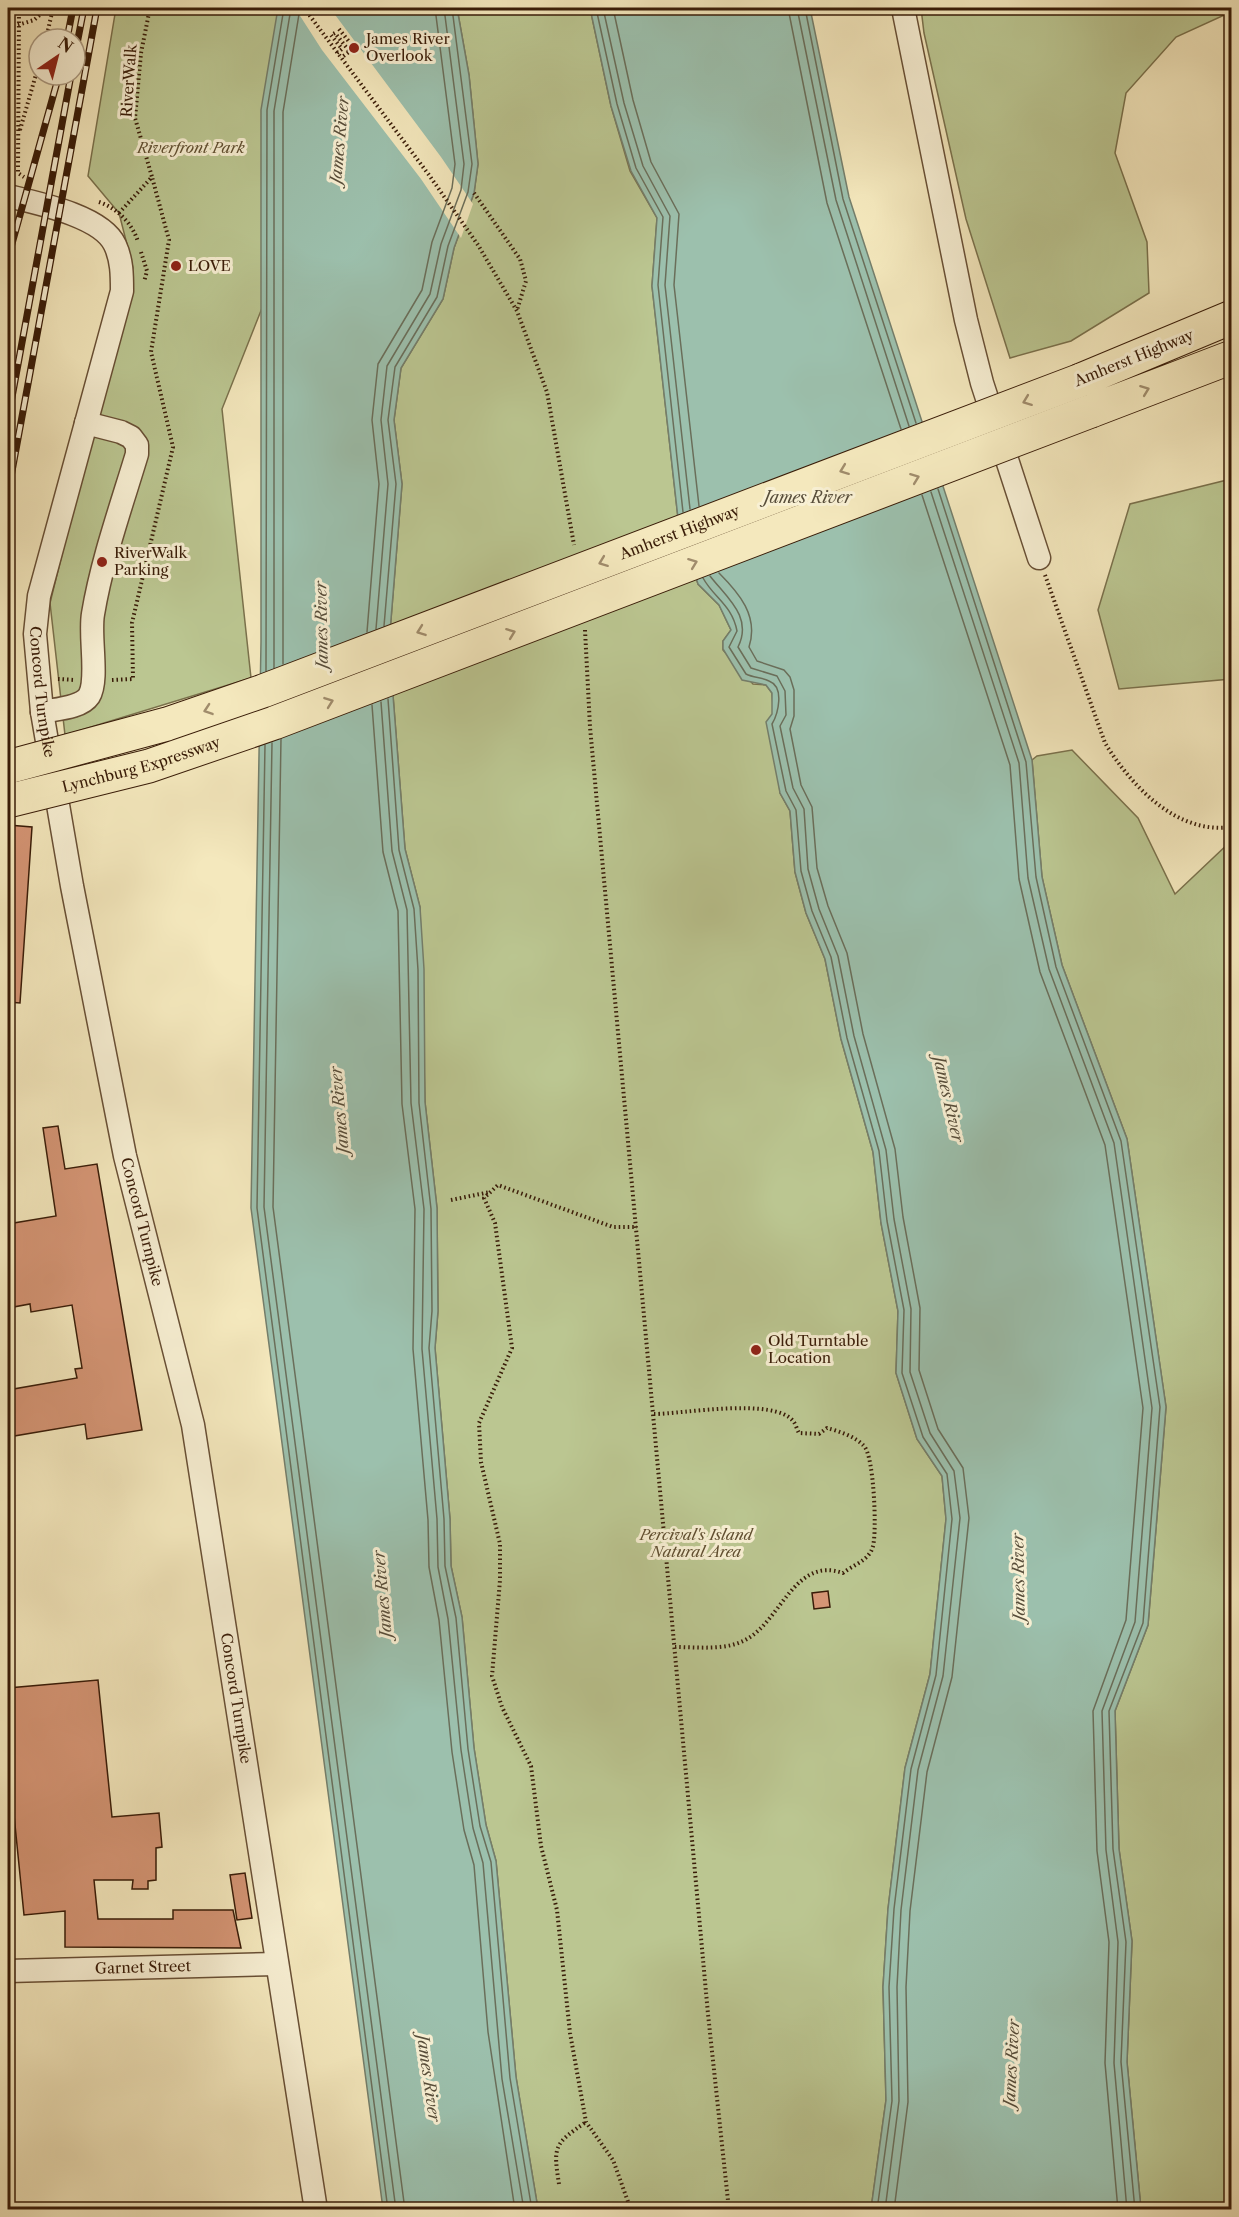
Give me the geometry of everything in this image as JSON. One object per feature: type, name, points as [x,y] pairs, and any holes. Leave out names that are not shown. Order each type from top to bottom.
[{"type":"highway","name":"Amherst Highway","points":[[8,767],[166,724],[263,691],[1081,380],[1232,317]]},
{"type":"highway","name":"Lynchburg Expressway","points":[[8,801],[149,766],[274,723],[1232,357]]},
{"type":"street","points":[[903,8],[966,320],[982,383],[1042,544]]},
{"type":"street","name":"Concord Turnpike","points":[[8,196],[69,214],[99,226],[115,243],[122,263],[122,291],[39,596],[35,634],[42,712],[72,886],[125,1156],[193,1425],[316,2210]]},
{"type":"street","points":[[42,712],[86,700],[94,682],[91,662],[92,616],[137,445],[131,437],[121,432],[86,423]]},
{"type":"street","name":"Garnet Street","points":[[8,1971],[277,1964]]},
{"type":"path","points":[[18,173],[19,8]]},
{"type":"path","points":[[18,25],[34,20],[48,8]]},
{"type":"path","points":[[49,27],[53,8]]},
{"type":"path","name":"RiverWalk","points":[[119,213],[152,177],[135,118],[141,53],[150,8]]},
{"type":"path","points":[[304,8],[429,175],[501,283],[516,311],[547,392],[575,548]]},
{"type":"path","points":[[339,29],[354,48],[341,58]]},
{"type":"path","points":[[337,53],[342,49],[332,35],[335,33],[350,52]]},
{"type":"path","points":[[18,136],[32,87]]},
{"type":"path","points":[[474,193],[520,259],[526,281],[516,311]]},
{"type":"path","points":[[1042,544],[1105,743],[1120,767],[1139,789],[1161,806],[1191,822],[1204,826],[1232,827]]},
{"type":"path","points":[[585,626],[590,727],[708,2014],[729,2210]]},
{"type":"path","points":[[55,671],[58,679],[94,682]]},
{"type":"path","points":[[631,2210],[613,2160],[586,2122],[570,2033],[557,1910],[541,1846],[531,1766],[502,1707],[492,1676],[500,1580],[500,1544],[481,1462],[479,1423],[512,1348],[495,1223],[484,1198],[498,1185],[613,1227],[637,1227]]},
{"type":"path","points":[[451,1200],[491,1192]]},
{"type":"path","points":[[654,1414],[728,1407],[778,1413],[793,1420],[799,1433],[819,1434],[827,1428],[839,1431],[863,1445],[869,1453],[871,1471],[873,1548],[865,1559],[843,1573],[832,1569],[817,1572],[801,1580],[761,1628],[748,1638],[718,1647],[675,1647]]},
{"type":"path","points":[[559,2184],[555,2155],[562,2138],[586,2122]]},
{"type":"green space","name":"Riverfront Park","points":[[116,8],[293,8],[287,245],[222,409],[251,678],[65,735],[50,603],[133,268],[119,213],[88,176]]},
{"type":"green space","name":"Percival's Island Natural Area","points":[[457,8],[590,8],[611,106],[630,171],[657,218],[652,286],[678,518],[698,584],[719,605],[731,630],[723,641],[723,650],[753,684],[766,685],[772,693],[780,793],[790,811],[795,872],[806,913],[825,959],[841,1039],[873,1152],[881,1223],[898,1311],[896,1373],[917,1439],[942,1476],[946,1519],[930,1674],[905,1768],[888,1909],[883,1987],[886,2100],[871,2209],[538,2209],[516,2077],[496,1861],[486,1825],[474,1748],[462,1617],[451,1566],[450,1519],[435,1348],[438,1311],[437,1208],[425,1102],[420,907],[405,849],[389,644],[402,484],[394,420],[401,368],[443,299],[454,248],[474,193],[478,164],[469,75]]},
{"type":"green space","points":[[921,8],[1231,8],[1231,12],[1176,37],[1126,93],[1115,153],[1147,242],[1149,293],[1071,341],[1010,358],[966,219],[924,33]]},
{"type":"green space","points":[[1231,479],[1231,679],[1119,689],[1098,610],[1130,504]]},
{"type":"green space","points":[[1072,750],[1138,818],[1175,894],[1231,841],[1231,2209],[1141,2209],[1127,2062],[1132,1941],[1119,1849],[1115,1711],[1148,1625],[1166,1407],[1127,1139],[1062,965],[1042,877],[1032,760],[1037,756]]},
{"type":"water","name":"James River","points":[[278,8],[457,8],[469,75],[478,164],[474,193],[454,248],[443,299],[401,368],[394,420],[402,484],[389,644],[405,849],[420,907],[424,969],[425,1102],[437,1208],[438,1311],[435,1348],[450,1519],[451,1566],[462,1617],[474,1748],[486,1825],[496,1861],[516,2077],[538,2209],[383,2209],[251,1208],[261,642],[261,110]]},
{"type":"water","name":"James River","points":[[590,8],[810,8],[849,197],[1032,760],[1042,877],[1062,965],[1127,1139],[1166,1407],[1148,1625],[1115,1711],[1119,1849],[1132,1941],[1127,2062],[1141,2209],[871,2209],[886,2100],[883,1987],[888,1909],[905,1768],[930,1674],[946,1519],[942,1476],[917,1439],[896,1373],[898,1311],[881,1223],[873,1152],[841,1039],[825,959],[806,913],[795,872],[790,811],[780,793],[766,722],[772,714],[772,693],[766,685],[742,680],[723,649],[723,641],[731,630],[719,605],[698,584],[678,518],[652,286],[657,218],[631,171],[611,106]]},
{"type":"pier","points":[[295,8],[330,8],[441,157],[473,204],[461,238],[421,179],[322,50]]},
{"type":"building","points":[[8,825],[32,827],[20,1003],[8,1002]]},
{"type":"building","points":[[58,1126],[65,1169],[97,1164],[142,1430],[87,1439],[85,1424],[8,1437],[8,1390],[77,1378],[75,1369],[82,1368],[72,1305],[31,1312],[30,1304],[8,1308],[8,1224],[56,1216],[43,1128]]},
{"type":"building","points":[[828,1591],[830,1607],[814,1609],[812,1593]]},
{"type":"building","points":[[98,1680],[112,1817],[159,1813],[162,1847],[156,1848],[156,1880],[148,1881],[148,1889],[132,1889],[133,1880],[94,1880],[98,1919],[173,1919],[173,1910],[233,1910],[241,1948],[65,1947],[65,1911],[24,1915],[8,1755],[8,1688]]},
{"type":"building","points":[[245,1873],[252,1918],[237,1920],[230,1875]]},
{"type":"railway","points":[[69,27],[73,8]]},
{"type":"railway","points":[[80,27],[84,8]]},
{"type":"railway","points":[[8,493],[97,8]]},
{"type":"railway","points":[[8,258],[56,87]]},
{"type":"railway","points":[[8,419],[69,87]]},
{"type":"railway","points":[[8,2184],[11,2210]]},
{"type":"place","name":"James River Overlook","points":[[354,48]]},
{"type":"place","name":"LOVE","points":[[176,266]]},
{"type":"place","name":"RiverWalk Parking","points":[[102,562]]},
{"type":"place","name":"Old Turntable Location","points":[[756,1350]]}]
